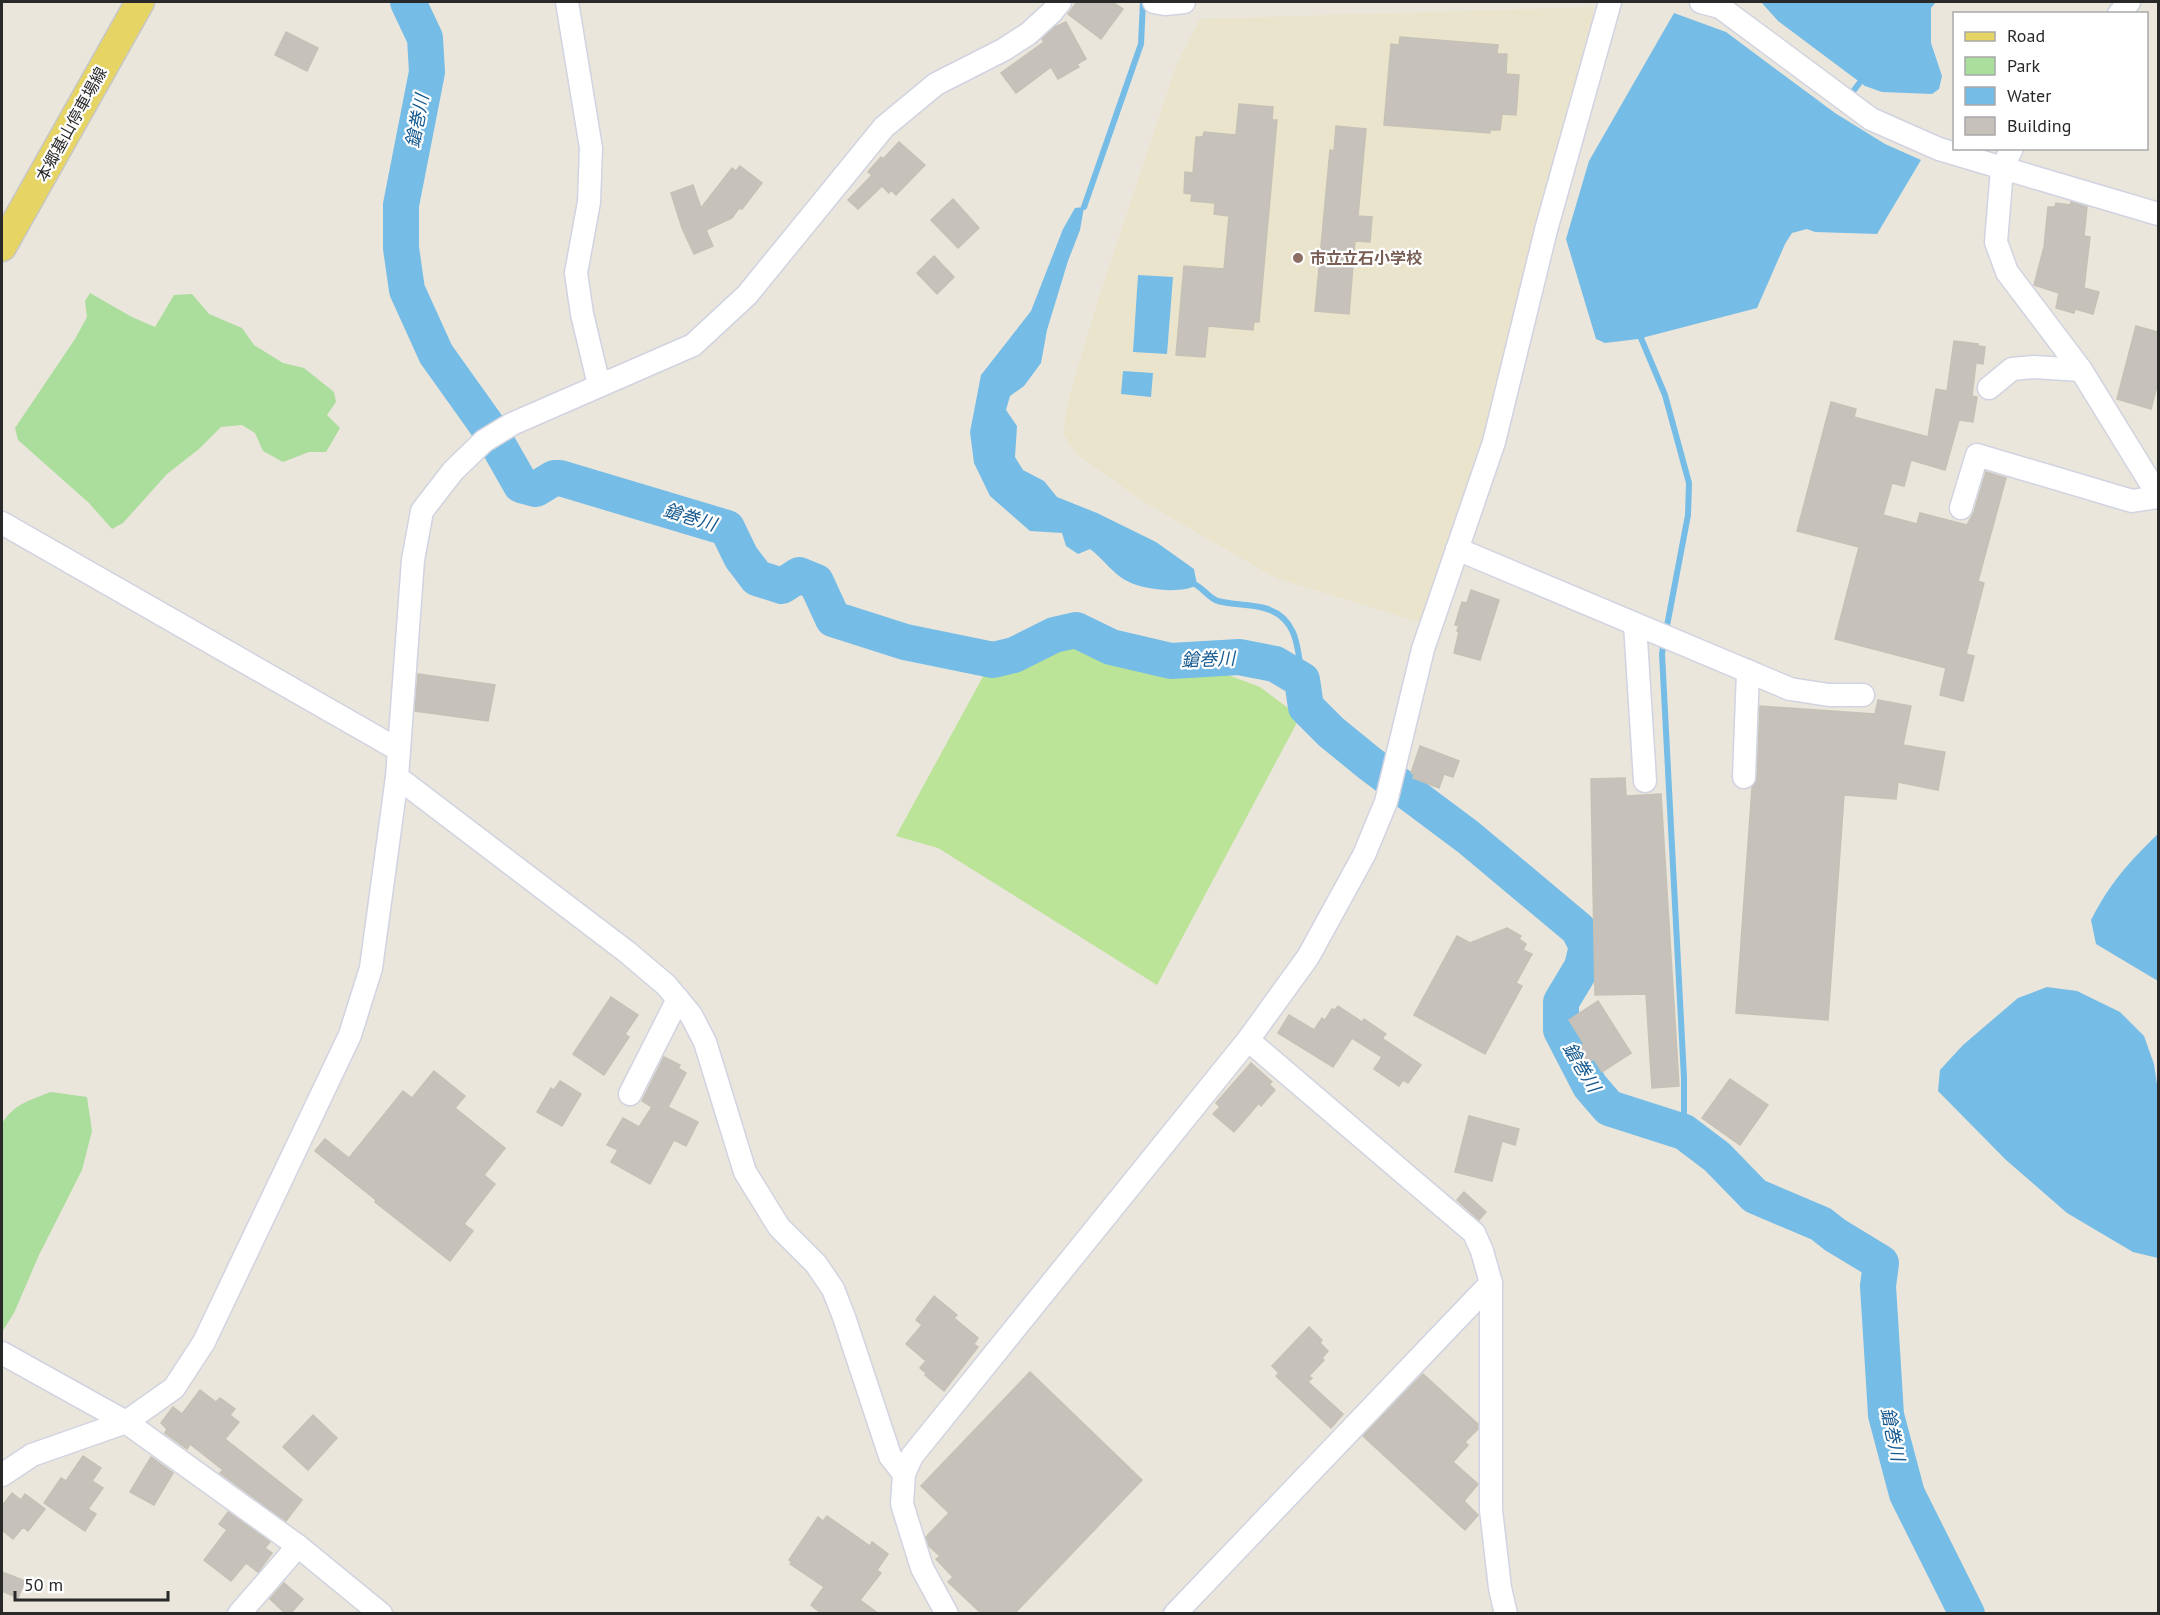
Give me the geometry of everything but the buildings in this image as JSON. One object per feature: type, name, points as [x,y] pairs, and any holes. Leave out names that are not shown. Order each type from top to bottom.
[{"type":"main road","name":"本郷基山停車場線","points":[[2,247],[140,2]]},
{"type":"street","points":[[567,2],[591,148],[590,202],[576,273],[582,314],[599,385]]},
{"type":"street","points":[[2,1475],[32,1455],[126,1422],[174,1388],[204,1342],[350,1035],[371,968],[397,777],[413,560],[422,511],[453,471],[484,441],[512,424],[693,345],[747,295],[884,127],[936,84],[1003,50],[1028,34],[1060,2]]},
{"type":"street","points":[[1154,2],[1165,4],[1184,2]]},
{"type":"street","points":[[947,1614],[922,1568],[902,1504],[904,1474],[912,1456],[1248,1040],[1308,957],[1364,855],[1386,802],[1423,649],[1494,442],[1546,230],[1610,2]]},
{"type":"street","points":[[1701,2],[1720,7],[1871,119],[1939,149],[2158,214]]},
{"type":"street","points":[[1960,508],[1977,455],[2132,501],[2158,496],[2081,370],[2007,272],[1996,242],[2002,169],[2011,150]]},
{"type":"street","points":[[1989,388],[2012,369],[2034,367],[2081,370]]},
{"type":"street","points":[[2,523],[399,750]]},
{"type":"street","points":[[1457,549],[1790,689],[1829,695],[1863,695]]},
{"type":"street","points":[[1635,624],[1645,781]]},
{"type":"street","points":[[1744,777],[1748,671]]},
{"type":"street","points":[[397,777],[627,952],[666,985],[690,1015],[705,1042],[745,1172],[779,1227],[816,1264],[833,1289],[890,1456],[904,1474]]},
{"type":"street","points":[[630,1094],[678,999]]},
{"type":"street","points":[[1248,1040],[1474,1233],[1491,1283],[1491,1510],[1500,1588],[1506,1614]]},
{"type":"street","points":[[1175,1614],[1491,1283]]},
{"type":"street","points":[[2,1353],[126,1422],[298,1546],[381,1614]]},
{"type":"street","points":[[239,1614],[298,1546]]},
{"type":"shaded area","points":[[1593,7],[1593,26],[1478,471],[1419,622],[1276,578],[1147,504],[1075,453],[1063,433],[1068,401],[1098,300],[1176,66],[1200,19]]},
{"type":"green space","points":[[90,293],[155,327],[174,295],[192,294],[209,314],[242,328],[254,345],[283,363],[304,368],[334,392],[336,402],[327,415],[340,428],[326,452],[309,452],[283,462],[263,451],[255,433],[242,425],[221,427],[199,449],[167,474],[123,523],[112,529],[89,503],[18,440],[15,428],[75,339],[87,317],[85,301]]},
{"type":"green space","points":[[1082,643],[1131,663],[1182,670],[1220,672],[1260,687],[1300,717],[1157,985],[938,848],[896,836],[986,671],[1017,663],[1057,644]]},
{"type":"green space","points":[[51,1092],[87,1097],[92,1131],[82,1170],[39,1255],[14,1313],[2,1332],[2,1124],[17,1107]]},
{"type":"water","points":[[1761,2],[1936,2],[1931,8],[1931,43],[1942,76],[1939,89],[1932,94],[1882,92],[1865,86],[1778,21]]},
{"type":"water","points":[[1674,13],[1726,32],[1835,113],[1885,144],[1921,160],[1877,234],[1815,232],[1807,229],[1792,233],[1757,308],[1638,339],[1605,343],[1596,339],[1566,239],[1589,161]]},
{"type":"water","points":[[1084,207],[1080,230],[1047,330],[1041,363],[1024,386],[1010,396],[1006,410],[1017,426],[1015,457],[1023,470],[1044,481],[1057,497],[1097,513],[1156,542],[1194,569],[1197,585],[1190,588],[1163,590],[1136,585],[1123,579],[1090,549],[1078,554],[1066,546],[1062,533],[1030,531],[990,496],[974,463],[970,432],[981,375],[1031,311],[1063,229],[1075,208]]},
{"type":"water","points":[[1138,275],[1173,277],[1167,354],[1133,352]]},
{"type":"water","points":[[1123,371],[1153,373],[1151,397],[1121,394]]},
{"type":"water","points":[[2158,834],[2158,981],[2096,944],[2091,920],[2120,874]]},
{"type":"water","points":[[2047,987],[2077,991],[2120,1012],[2144,1036],[2154,1064],[2158,1091],[2158,1258],[2133,1252],[2067,1213],[2006,1160],[1938,1091],[1940,1070],[1963,1045],[2018,998]]},
{"type":"waterway","name":"鎗巻川","points":[[408,2],[425,38],[427,72],[401,205],[401,248],[407,290],[436,354],[488,427],[521,485],[536,489],[554,478],[560,478],[727,528],[741,557],[757,578],[782,586],[799,575],[816,582],[833,619],[905,642],[993,660],[1014,655],[1054,635],[1076,630],[1111,647],[1171,661],[1239,657],[1275,664],[1302,680],[1306,707],[1331,732],[1468,837],[1578,929],[1587,946],[1582,967],[1561,1002],[1561,1030],[1590,1086],[1609,1108],[1684,1132],[1717,1157],[1755,1196],[1821,1224],[1881,1263],[1878,1286],[1886,1415],[1907,1494],[1967,1614]]},
{"type":"waterway","points":[[1084,207],[1141,44],[1143,2]]},
{"type":"waterway","points":[[1847,96],[1864,77]]},
{"type":"waterway","points":[[1638,331],[1665,395],[1689,483],[1688,515],[1666,631]]},
{"type":"waterway","points":[[1192,583],[1218,601],[1264,608],[1276,612],[1284,619],[1295,636],[1302,680]]},
{"type":"waterway","points":[[1664,641],[1662,654],[1684,1078],[1684,1132]]},
{"type":"place","name":"市立立石小学校","points":[[1298,258]]}]
